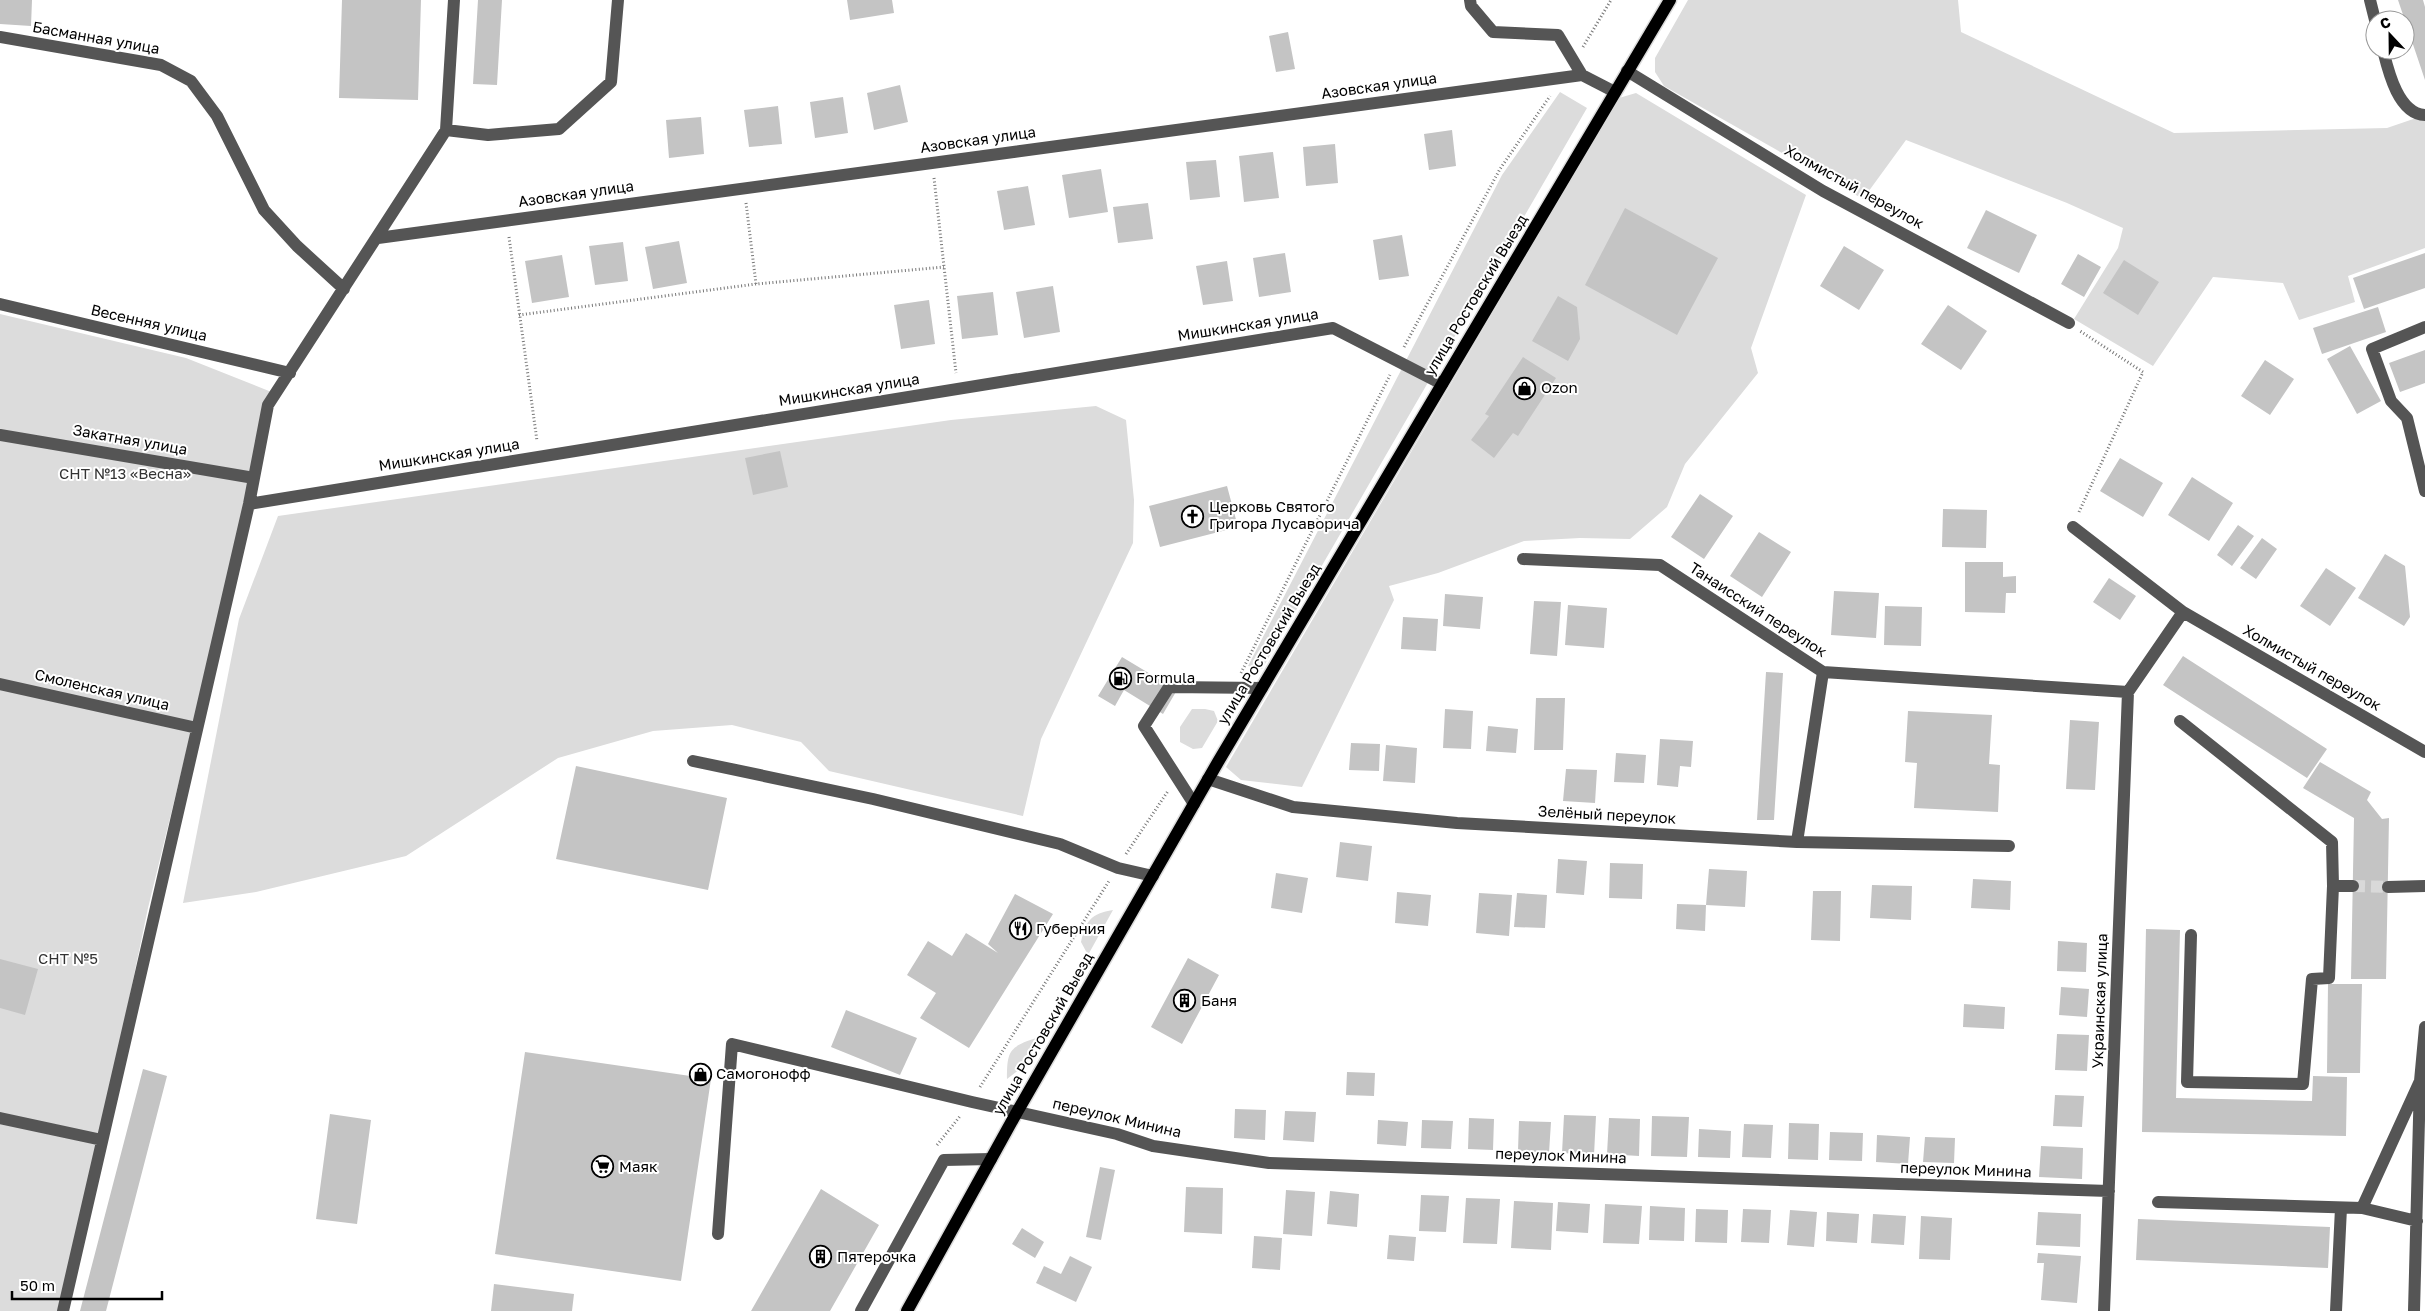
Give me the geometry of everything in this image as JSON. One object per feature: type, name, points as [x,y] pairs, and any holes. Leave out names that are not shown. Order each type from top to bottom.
[{"type":"main road","name":"улица Ростовский Выезд","points":[[907,1311],[1017,1112],[1208,779],[1670,0]]},
{"type":"street","points":[[63,1311],[249,504],[268,406],[446,130],[454,0]]},
{"type":"street","points":[[446,130],[488,135],[559,129],[611,82],[618,0]]},
{"type":"street","points":[[1470,0],[1471,6],[1493,32],[1558,36],[1582,75],[1615,92]]},
{"type":"street","name":"Басманная улица","points":[[0,37],[162,65],[191,81],[218,116],[264,210],[297,246],[344,289]]},
{"type":"street","points":[[2386,60],[2391,78],[2402,102],[2420,114],[2425,115]]},
{"type":"street","name":"Холмистый переулок","points":[[1627,71],[1823,191],[2069,323]]},
{"type":"street","name":"Азовская улица","points":[[378,238],[1582,75]]},
{"type":"street","name":"Весенняя улица","points":[[0,304],[290,373]]},
{"type":"street","name":"Мишкинская улица","points":[[249,504],[1333,328],[1442,384]]},
{"type":"street","points":[[2425,328],[2372,348],[2391,401],[2407,418],[2425,492]]},
{"type":"street","name":"Закатная улица","points":[[0,435],[254,478]]},
{"type":"street","name":"Холмистый переулок","points":[[2073,526],[2183,612],[2425,752]]},
{"type":"street","name":"Танаисский переулок","points":[[1523,560],[1660,565],[1823,672],[2128,692]]},
{"type":"street","points":[[2128,692],[2183,612]]},
{"type":"street","points":[[1797,842],[1823,672]]},
{"type":"street","name":"Смоленская улица","points":[[0,684],[197,728]]},
{"type":"street","points":[[1194,804],[1178,782],[1144,726],[1168,687],[1262,688]]},
{"type":"street","name":"Украинская улица","points":[[2104,1311],[2128,692]]},
{"type":"street","points":[[2180,721],[2332,842],[2333,886],[2329,978],[2312,979],[2303,1084],[2187,1082],[2191,935]]},
{"type":"street","points":[[693,762],[873,799],[1060,844],[1118,868],[1153,876]]},
{"type":"street","name":"Зелёный переулок","points":[[1208,779],[1294,808],[1346,811],[1457,823],[1797,842],[2009,846]]},
{"type":"street","points":[[2333,886],[2353,886]]},
{"type":"street","points":[[2388,886],[2425,886]]},
{"type":"street","points":[[2414,1311],[2420,1081],[2425,1026]]},
{"type":"street","name":"переулок Минина","points":[[718,1234],[732,1044],[972,1102],[1117,1134],[1153,1146],[1269,1162],[2109,1191]]},
{"type":"street","points":[[2362,1208],[2420,1081]]},
{"type":"street","points":[[0,1118],[102,1140]]},
{"type":"street","points":[[861,1311],[944,1160],[991,1159]]},
{"type":"street","points":[[2158,1202],[2362,1208],[2417,1221]]},
{"type":"street","points":[[2336,1311],[2341,1208]]},
{"type":"path","points":[[1574,62],[1611,0]]},
{"type":"path","points":[[1236,687],[1242,670],[1397,361],[1500,168],[1563,78]]},
{"type":"path","points":[[932,163],[958,389]]},
{"type":"path","points":[[744,188],[756,284]]},
{"type":"path","points":[[507,220],[540,456]]},
{"type":"path","points":[[519,314],[756,284],[944,267]]},
{"type":"path","points":[[2069,323],[2143,372],[2073,526]]},
{"type":"path","points":[[934,1150],[972,1102],[1167,791],[1178,782]]},
{"type":"green space","points":[[1688,0],[1958,0],[1961,32],[2174,133],[2387,128],[2425,115],[2425,248],[2348,276],[2355,302],[2299,320],[2283,283],[2213,277],[2153,366],[2074,319],[2118,248],[2123,228],[2067,203],[1906,140],[1863,199],[1664,86],[1655,72],[1655,58]]},
{"type":"green space","points":[[1560,92],[1587,108],[1262,669],[1248,666],[1502,175]]},
{"type":"green space","points":[[1636,93],[1806,195],[1751,348],[1758,373],[1685,464],[1667,507],[1630,539],[1580,538],[1524,541],[1438,573],[1389,586],[1394,600],[1302,787],[1241,780],[1226,767],[1619,98]]},
{"type":"green space","name":"СНТ №13 «Весна»","points":[[0,314],[186,358],[274,393],[148,908],[64,1311],[0,1311]]},
{"type":"green space","points":[[1096,406],[1126,420],[1134,500],[1133,543],[1041,739],[1023,816],[829,771],[801,742],[732,725],[653,731],[558,758],[406,856],[256,892],[183,903],[239,619],[278,516],[951,420]]},
{"type":"green space","points":[[1192,709],[1214,711],[1218,721],[1202,748],[1193,749],[1180,742],[1180,727]]},
{"type":"green space","points":[[1113,910],[1088,955],[1081,942],[1085,928],[1095,916]]},
{"type":"green space","points":[[1036,1038],[1020,1069],[1007,1079],[1011,1051],[1020,1044]]},
{"type":"building","points":[[0,0],[32,0],[31,26],[0,24]]},
{"type":"building","points":[[342,0],[421,0],[418,100],[339,98]]},
{"type":"building","points":[[478,0],[502,0],[497,85],[473,84]]},
{"type":"building","points":[[847,0],[892,0],[894,13],[850,20]]},
{"type":"building","points":[[2398,0],[2423,0],[2425,7],[2425,80],[2415,50],[2415,10],[2401,10]]},
{"type":"building","points":[[1288,32],[1295,69],[1276,72],[1269,36]]},
{"type":"building","points":[[900,85],[908,122],[874,130],[867,93]]},
{"type":"building","points":[[843,97],[848,133],[815,138],[810,102]]},
{"type":"building","points":[[778,106],[782,144],[749,147],[744,110]]},
{"type":"building","points":[[701,117],[704,154],[669,158],[666,120]]},
{"type":"building","points":[[1452,130],[1456,166],[1429,170],[1424,134]]},
{"type":"building","points":[[1335,144],[1338,183],[1306,186],[1303,147]]},
{"type":"building","points":[[1273,152],[1279,198],[1244,202],[1239,156]]},
{"type":"building","points":[[1216,160],[1220,197],[1190,200],[1186,162]]},
{"type":"building","points":[[1101,169],[1108,212],[1069,218],[1062,175]]},
{"type":"building","points":[[1028,186],[1035,225],[1004,230],[997,191]]},
{"type":"building","points":[[1148,203],[1153,239],[1118,243],[1113,207]]},
{"type":"building","points":[[1625,208],[1718,258],[1677,335],[1585,285]]},
{"type":"building","points":[[1986,210],[2037,235],[2019,273],[1967,248]]},
{"type":"building","points":[[1402,235],[1409,276],[1379,280],[1373,240]]},
{"type":"building","points":[[679,241],[687,283],[653,289],[645,247]]},
{"type":"building","points":[[623,242],[628,281],[595,285],[589,246]]},
{"type":"building","points":[[1844,246],[1884,270],[1859,310],[1820,286]]},
{"type":"building","points":[[1285,253],[1291,292],[1259,297],[1253,258]]},
{"type":"building","points":[[2425,253],[2425,288],[2364,309],[2353,278]]},
{"type":"building","points":[[2078,254],[2101,267],[2084,297],[2061,284]]},
{"type":"building","points":[[562,255],[569,297],[532,303],[525,261]]},
{"type":"building","points":[[2124,260],[2159,282],[2138,315],[2103,293]]},
{"type":"building","points":[[1227,261],[1233,301],[1203,305],[1196,266]]},
{"type":"building","points":[[1053,286],[1060,332],[1024,338],[1016,292]]},
{"type":"building","points":[[993,292],[998,335],[962,339],[957,296]]},
{"type":"building","points":[[1558,296],[1577,307],[1580,339],[1568,361],[1532,341]]},
{"type":"building","points":[[929,300],[935,344],[901,349],[894,305]]},
{"type":"building","points":[[1948,305],[1987,331],[1961,370],[1921,344]]},
{"type":"building","points":[[2378,307],[2386,332],[2322,354],[2313,328]]},
{"type":"building","points":[[2350,346],[2381,401],[2357,414],[2327,359]]},
{"type":"building","points":[[2425,350],[2425,383],[2400,392],[2389,363]]},
{"type":"building","points":[[1523,357],[1556,378],[1518,436],[1513,433],[1494,458],[1471,440],[1489,416],[1485,414]]},
{"type":"building","points":[[2265,360],[2294,379],[2270,415],[2241,396]]},
{"type":"building","points":[[780,451],[788,487],[753,495],[745,458]]},
{"type":"building","points":[[2120,458],[2163,483],[2143,517],[2100,491]]},
{"type":"building","points":[[2192,477],[2233,503],[2209,541],[2168,515]]},
{"type":"building","name":"Церковь Святого Григора Лусаворича","points":[[1227,486],[1238,527],[1160,547],[1149,506]]},
{"type":"building","points":[[1700,494],[1733,516],[1704,559],[1671,537]]},
{"type":"building","points":[[1943,509],[1987,510],[1986,548],[1942,547]]},
{"type":"building","points":[[2238,525],[2254,536],[2232,566],[2217,555]]},
{"type":"building","points":[[1759,532],[1791,552],[1762,597],[1730,576]]},
{"type":"building","points":[[2262,538],[2277,549],[2256,579],[2240,568]]},
{"type":"building","points":[[2385,554],[2405,566],[2410,617],[2404,626],[2358,598]]},
{"type":"building","points":[[1965,562],[2003,562],[2003,577],[2016,576],[2016,593],[2006,593],[2005,613],[1965,612]]},
{"type":"building","points":[[2326,568],[2356,588],[2330,626],[2300,606]]},
{"type":"building","points":[[2109,578],[2136,596],[2120,620],[2093,602]]},
{"type":"building","points":[[1834,591],[1879,593],[1876,638],[1831,635]]},
{"type":"building","points":[[1445,594],[1483,597],[1480,629],[1443,626]]},
{"type":"building","points":[[1534,601],[1561,602],[1557,656],[1530,654]]},
{"type":"building","points":[[1568,605],[1607,608],[1604,648],[1565,645]]},
{"type":"building","points":[[1885,606],[1922,607],[1921,646],[1884,645]]},
{"type":"building","points":[[1403,617],[1438,619],[1436,651],[1401,649]]},
{"type":"building","points":[[2183,656],[2327,749],[2307,778],[2163,685]]},
{"type":"building","points":[[1122,657],[1177,690],[1163,714],[1124,690],[1115,706],[1098,696]]},
{"type":"building","points":[[1766,672],[1783,673],[1774,820],[1757,820]]},
{"type":"building","points":[[1536,698],[1565,698],[1563,750],[1534,750]]},
{"type":"building","points":[[1445,709],[1473,711],[1471,749],[1443,748]]},
{"type":"building","points":[[1908,711],[1992,715],[1989,764],[2000,765],[1998,812],[1914,808],[1917,763],[1905,762]]},
{"type":"building","points":[[2070,720],[2099,722],[2095,790],[2066,789]]},
{"type":"building","points":[[1488,726],[1518,729],[1516,753],[1486,751]]},
{"type":"building","points":[[1660,739],[1693,741],[1691,767],[1680,766],[1678,787],[1657,785]]},
{"type":"building","points":[[1351,743],[1380,744],[1379,771],[1349,770]]},
{"type":"building","points":[[1386,745],[1417,748],[1415,783],[1383,781]]},
{"type":"building","points":[[1616,753],[1646,755],[1644,783],[1614,782]]},
{"type":"building","points":[[2320,762],[2371,792],[2367,800],[2382,819],[2389,818],[2386,979],[2351,979],[2354,818],[2303,788]]},
{"type":"building","points":[[576,766],[727,798],[708,890],[556,859]]},
{"type":"building","points":[[1566,769],[1597,770],[1595,803],[1563,801]]},
{"type":"building","points":[[1340,842],[1372,846],[1368,881],[1336,877]]},
{"type":"building","points":[[1558,859],[1587,861],[1584,895],[1556,893]]},
{"type":"building","points":[[1610,863],[1643,864],[1642,899],[1609,898]]},
{"type":"building","points":[[1709,869],[1747,871],[1745,907],[1706,905]]},
{"type":"building","points":[[1276,873],[1308,878],[1302,913],[1271,908]]},
{"type":"building","points":[[1973,879],[2011,881],[2010,910],[1971,908]]},
{"type":"building","points":[[1872,885],[1912,886],[1911,920],[1870,918]]},
{"type":"building","points":[[1813,891],[1841,891],[1840,941],[1811,940]]},
{"type":"building","points":[[1397,892],[1431,895],[1428,926],[1395,923]]},
{"type":"building","points":[[1479,893],[1512,895],[1509,936],[1476,933]]},
{"type":"building","points":[[1517,893],[1547,895],[1545,928],[1514,927]]},
{"type":"building","points":[[1015,894],[1053,914],[969,1048],[920,1018],[936,993],[907,975],[928,941],[952,956],[966,933],[998,953],[988,944]]},
{"type":"building","points":[[1677,904],[1706,905],[1705,931],[1676,929]]},
{"type":"building","points":[[2146,929],[2180,930],[2176,1098],[2312,1101],[2313,1076],[2347,1077],[2346,1136],[2142,1132]]},
{"type":"building","points":[[2058,941],[2087,943],[2086,972],[2057,971]]},
{"type":"building","name":"Баня","points":[[1188,958],[1219,975],[1182,1044],[1151,1027]]},
{"type":"building","points":[[0,959],[38,969],[25,1015],[0,1008]]},
{"type":"building","points":[[2328,984],[2362,984],[2360,1073],[2327,1073]]},
{"type":"building","points":[[2061,987],[2089,989],[2087,1017],[2059,1015]]},
{"type":"building","points":[[1964,1004],[2005,1007],[2004,1029],[1963,1027]]},
{"type":"building","points":[[846,1010],[917,1038],[900,1075],[831,1047]]},
{"type":"building","points":[[2057,1034],[2089,1035],[2087,1071],[2055,1070]]},
{"type":"building","name":"Маяк","points":[[525,1052],[711,1079],[681,1281],[495,1254]]},
{"type":"building","points":[[143,1069],[167,1076],[106,1311],[80,1311]]},
{"type":"building","points":[[1347,1072],[1375,1073],[1374,1096],[1346,1095]]},
{"type":"building","points":[[2055,1095],[2084,1096],[2082,1127],[2053,1126]]},
{"type":"building","points":[[1235,1109],[1266,1110],[1265,1140],[1234,1138]]},
{"type":"building","points":[[1285,1111],[1316,1112],[1314,1142],[1283,1140]]},
{"type":"building","points":[[330,1114],[371,1120],[357,1224],[316,1219]]},
{"type":"building","points":[[1564,1115],[1596,1116],[1594,1155],[1562,1153]]},
{"type":"building","points":[[1652,1116],[1689,1117],[1687,1157],[1651,1156]]},
{"type":"building","points":[[1469,1118],[1494,1119],[1493,1150],[1468,1149]]},
{"type":"building","points":[[1609,1118],[1640,1119],[1639,1156],[1607,1154]]},
{"type":"building","points":[[1378,1120],[1408,1122],[1406,1146],[1377,1144]]},
{"type":"building","points":[[1422,1120],[1453,1121],[1451,1149],[1421,1148]]},
{"type":"building","points":[[1519,1121],[1551,1122],[1549,1153],[1518,1151]]},
{"type":"building","points":[[1789,1123],[1819,1124],[1818,1160],[1788,1159]]},
{"type":"building","points":[[1744,1124],[1773,1125],[1771,1158],[1742,1157]]},
{"type":"building","points":[[1699,1129],[1731,1131],[1730,1158],[1698,1157]]},
{"type":"building","points":[[1830,1132],[1863,1133],[1862,1161],[1829,1160]]},
{"type":"building","points":[[1877,1135],[1910,1137],[1908,1164],[1876,1162]]},
{"type":"building","points":[[1925,1137],[1955,1138],[1954,1163],[1923,1162]]},
{"type":"building","points":[[2041,1146],[2083,1148],[2082,1179],[2039,1177]]},
{"type":"building","points":[[1100,1167],[1115,1170],[1101,1240],[1086,1237]]},
{"type":"building","points":[[1186,1187],[1223,1188],[1222,1234],[1184,1232]]},
{"type":"building","name":"Пятерочка","points":[[821,1189],[879,1225],[830,1311],[751,1311]]},
{"type":"building","points":[[1286,1190],[1315,1192],[1312,1236],[1283,1234]]},
{"type":"building","points":[[1330,1191],[1359,1194],[1357,1227],[1327,1224]]},
{"type":"building","points":[[1421,1195],[1449,1196],[1446,1232],[1419,1231]]},
{"type":"building","points":[[1466,1198],[1500,1199],[1497,1244],[1463,1243]]},
{"type":"building","points":[[1514,1201],[1553,1203],[1551,1250],[1511,1248]]},
{"type":"building","points":[[1558,1202],[1590,1204],[1588,1233],[1556,1231]]},
{"type":"building","points":[[1605,1204],[1642,1206],[1639,1244],[1603,1243]]},
{"type":"building","points":[[1650,1206],[1685,1208],[1684,1241],[1649,1240]]},
{"type":"building","points":[[1696,1209],[1728,1210],[1727,1243],[1695,1242]]},
{"type":"building","points":[[1743,1209],[1771,1210],[1769,1243],[1741,1242]]},
{"type":"building","points":[[1790,1210],[1817,1212],[1814,1247],[1787,1245]]},
{"type":"building","points":[[1827,1212],[1859,1214],[1857,1243],[1826,1241]]},
{"type":"building","points":[[2038,1212],[2081,1214],[2080,1247],[2036,1245]]},
{"type":"building","points":[[1873,1214],[1906,1216],[1904,1245],[1871,1243]]},
{"type":"building","points":[[1921,1216],[1952,1218],[1950,1260],[1919,1259]]},
{"type":"building","points":[[2138,1219],[2330,1227],[2328,1268],[2136,1260]]},
{"type":"building","points":[[1022,1228],[1044,1242],[1035,1258],[1012,1244]]},
{"type":"building","points":[[1389,1235],[1416,1237],[1414,1261],[1387,1259]]},
{"type":"building","points":[[1254,1236],[1282,1238],[1280,1270],[1252,1268]]},
{"type":"building","points":[[2038,1253],[2081,1256],[2077,1303],[2041,1300],[2044,1263],[2037,1263]]},
{"type":"building","points":[[1070,1256],[1092,1267],[1076,1302],[1036,1283],[1044,1266],[1061,1274]]},
{"type":"building","points":[[494,1284],[574,1294],[572,1311],[491,1311]]},
{"type":"tunnel","points":[[2353,886],[2388,887]]},
{"type":"place","name":"Ozon","points":[[1525,388]]},
{"type":"place","name":"Церковь Святого Григора Лусаворича","points":[[1193,516]]},
{"type":"place","name":"Formula","points":[[1120,678]]},
{"type":"place","name":"Губерния","points":[[1020,929]]},
{"type":"place","name":"Баня","points":[[1185,1001]]},
{"type":"place","name":"Самогонофф","points":[[700,1074]]},
{"type":"place","name":"Маяк","points":[[603,1167]]},
{"type":"place","name":"Пятерочка","points":[[821,1257]]},
{"type":"park label","name":"СНТ №5","points":[[68,959]]}]
